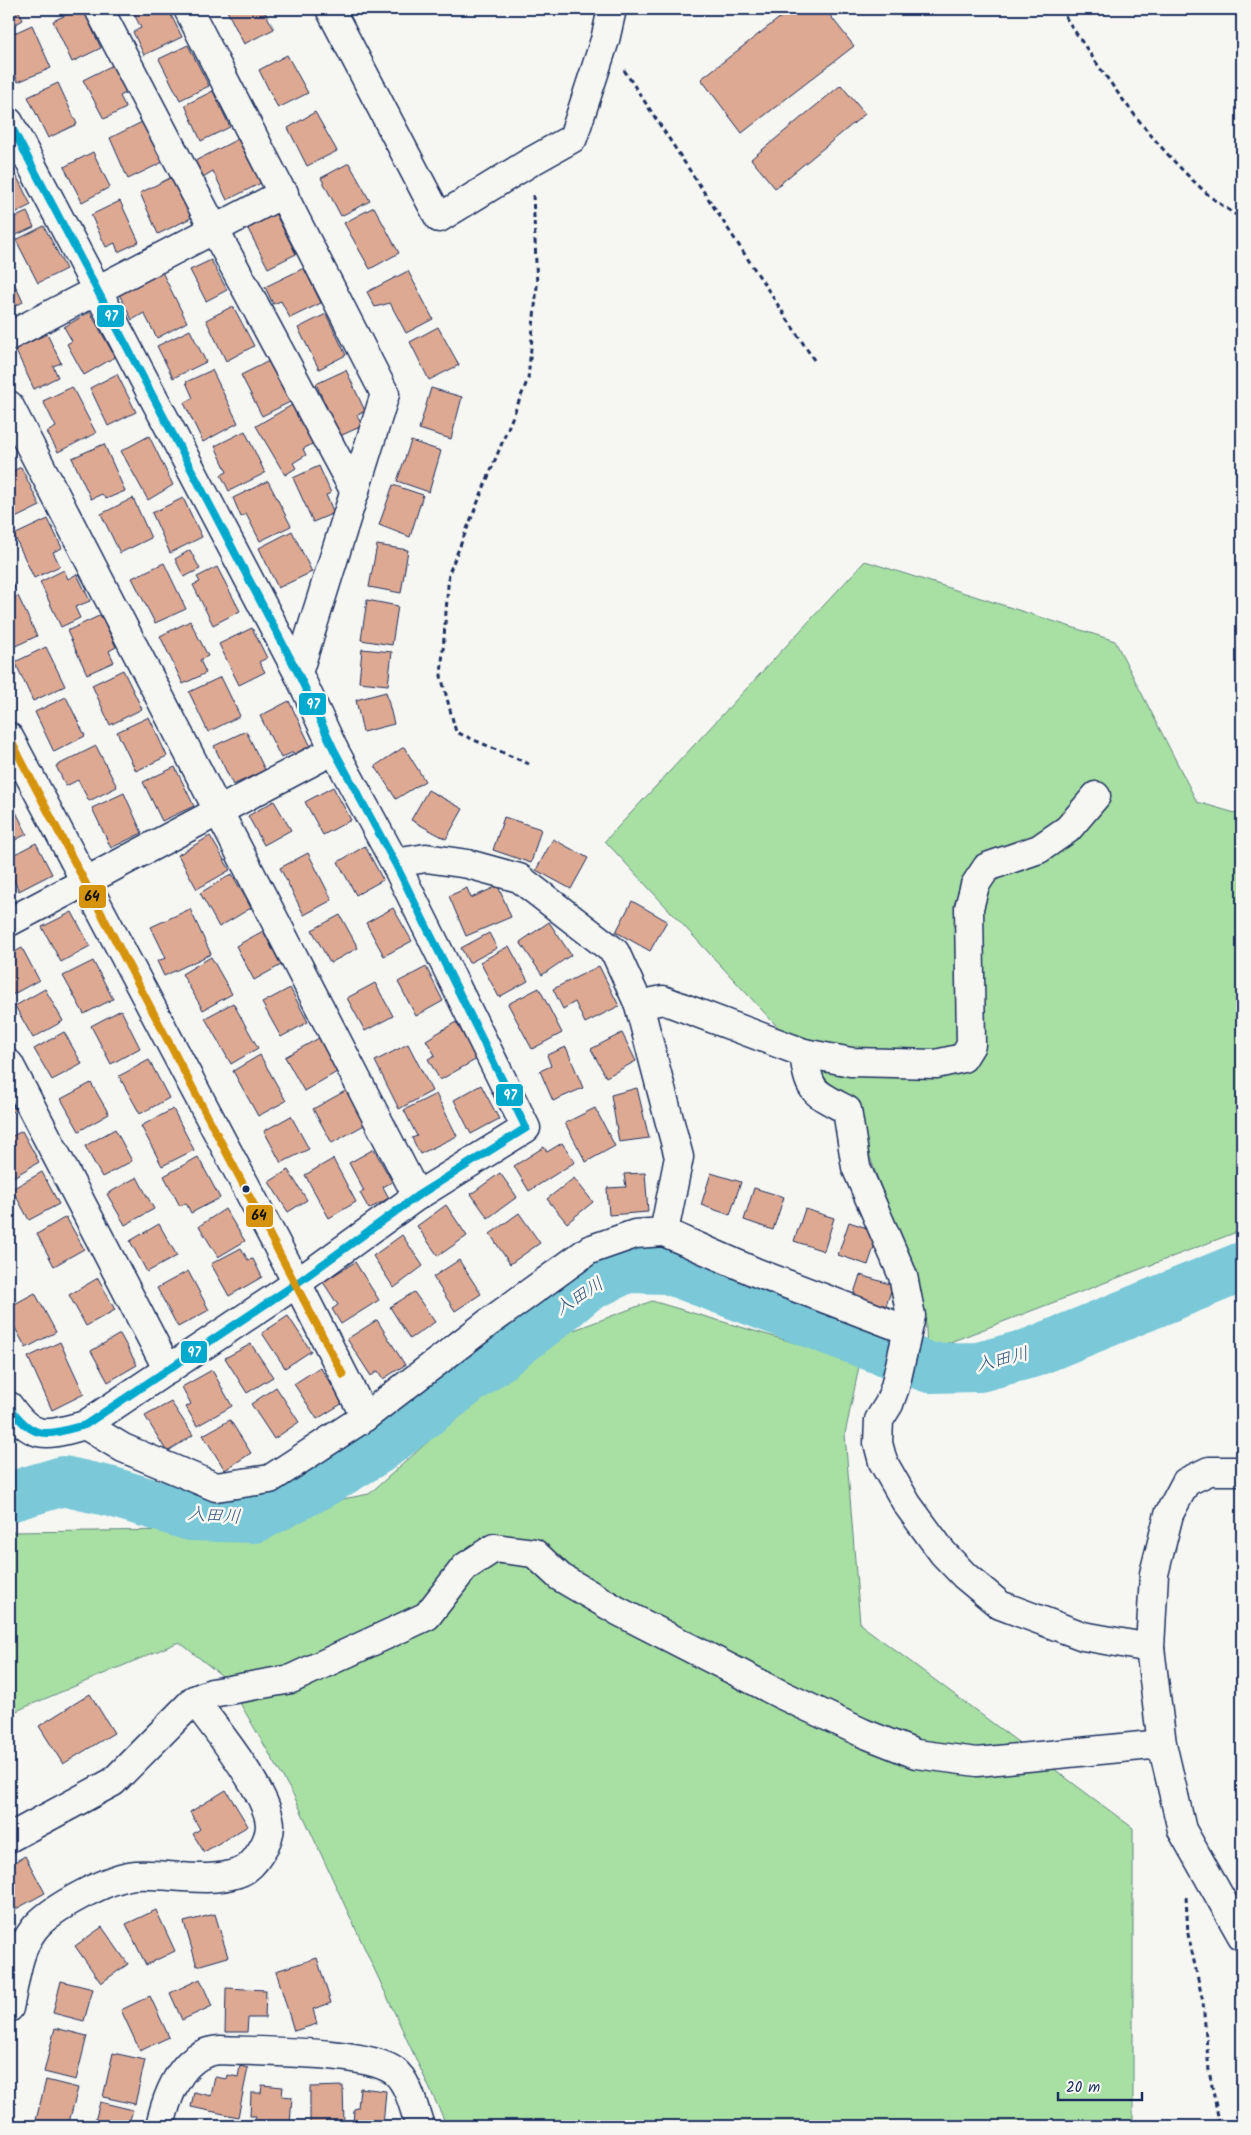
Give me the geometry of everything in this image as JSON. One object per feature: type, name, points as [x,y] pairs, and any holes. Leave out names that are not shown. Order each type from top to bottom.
[{"type":"street","points":[[99,9],[355,492]]},
{"type":"street","points":[[188,9],[284,193],[385,394],[298,673]]},
{"type":"street","points":[[330,9],[439,218],[532,160],[573,138],[605,40],[612,9]]},
{"type":"street","points":[[9,122],[298,673],[334,750],[395,863],[526,1128],[418,1196],[297,1283],[85,1425],[56,1433],[37,1433],[18,1419],[9,1406]]},
{"type":"street","points":[[9,336],[284,193]]},
{"type":"street","points":[[9,405],[418,1196]]},
{"type":"street","points":[[9,737],[297,1283],[365,1418]]},
{"type":"street","points":[[9,922],[334,750]]},
{"type":"street","points":[[639,1005],[663,1000],[804,1053],[851,1062],[936,1064],[963,1058],[970,1045],[969,908],[975,885],[987,867],[1040,849],[1068,829],[1096,796]]},
{"type":"street","points":[[395,863],[426,858],[468,864],[519,878],[615,952],[639,1005],[679,1157],[664,1232]]},
{"type":"street","points":[[804,1053],[807,1079],[818,1094],[847,1110],[856,1167],[903,1276],[911,1316],[890,1404],[879,1420],[878,1443],[883,1462],[907,1504],[943,1553],[965,1576],[1000,1605],[1083,1636],[1150,1648]]},
{"type":"street","points":[[9,1064],[168,1370]]},
{"type":"street","points":[[85,1425],[124,1448],[216,1487],[270,1478],[365,1418],[488,1323],[589,1250],[635,1234],[664,1232],[754,1272],[906,1332]]},
{"type":"street","points":[[1242,1471],[1209,1471],[1186,1482],[1169,1514],[1154,1574],[1150,1648],[1162,1744],[1182,1830],[1242,1936]]},
{"type":"street","points":[[9,1838],[112,1782],[194,1700],[212,1693],[291,1679],[427,1616],[465,1567],[494,1548],[534,1553],[560,1577],[618,1610],[780,1694],[863,1733],[916,1754],[976,1762],[1162,1744]]},
{"type":"street","points":[[9,2008],[24,1944],[35,1928],[48,1916],[104,1884],[135,1875],[207,1877],[240,1872],[254,1862],[265,1845],[270,1824],[265,1802],[212,1723],[194,1700]]},
{"type":"street","points":[[160,2126],[173,2085],[183,2070],[203,2054],[220,2050],[330,2055],[381,2064],[395,2072],[403,2082],[420,2126]]},
{"type":"path","points":[[1060,9],[1102,71],[1162,148],[1212,197],[1242,219]]},
{"type":"path","points":[[605,40],[814,360]]},
{"type":"path","points":[[530,764],[456,732],[441,676],[449,573],[528,379],[537,286],[532,160]]},
{"type":"path","points":[[1186,1889],[1188,1934],[1202,2002],[1209,2071],[1220,2126]]},
{"type":"green space","points":[[865,561],[1115,641],[1197,802],[1242,815],[1242,1230],[927,1351],[925,1310],[852,1107],[605,841]]},
{"type":"green space","points":[[652,1301],[860,1362],[845,1434],[860,1624],[1133,1828],[1133,2126],[447,2126],[295,1798],[226,1679],[179,1642],[9,1714],[9,1532],[183,1530],[369,1494],[539,1343]]},
{"type":"building","points":[[9,9],[18,9],[23,20],[9,28]]},
{"type":"building","points":[[83,9],[101,48],[72,62],[53,21]]},
{"type":"building","points":[[168,9],[182,37],[144,55],[133,32],[141,28],[132,10]]},
{"type":"building","points":[[226,9],[263,9],[274,29],[244,44]]},
{"type":"building","points":[[791,9],[825,9],[854,46],[742,133],[701,79]]},
{"type":"building","points":[[32,25],[51,68],[18,82],[9,61],[9,46],[14,44],[10,35]]},
{"type":"building","points":[[188,45],[209,86],[180,100],[159,59]]},
{"type":"building","points":[[287,55],[308,93],[278,108],[259,70]]},
{"type":"building","points":[[113,65],[127,92],[120,96],[126,108],[104,119],[83,80]]},
{"type":"building","points":[[58,83],[77,124],[48,138],[28,97]]},
{"type":"building","points":[[841,85],[865,114],[775,188],[751,159]]},
{"type":"building","points":[[213,91],[230,127],[201,141],[185,105]]},
{"type":"building","points":[[315,112],[337,151],[307,166],[288,128]]},
{"type":"building","points":[[144,121],[163,162],[128,179],[110,138]]},
{"type":"building","points":[[238,139],[261,183],[227,200],[213,171],[203,177],[195,161]]},
{"type":"building","points":[[93,152],[110,187],[82,202],[64,167]]},
{"type":"building","points":[[349,163],[370,201],[341,216],[321,178]]},
{"type":"building","points":[[9,175],[10,178],[16,175],[31,205],[9,216]]},
{"type":"building","points":[[174,176],[193,217],[158,234],[140,193]]},
{"type":"building","points":[[120,201],[139,242],[118,252],[115,243],[106,247],[91,215]]},
{"type":"building","points":[[374,207],[399,253],[370,269],[344,223]]},
{"type":"building","points":[[27,212],[34,227],[14,236],[9,220]]},
{"type":"building","points":[[275,213],[296,254],[268,268],[247,227]]},
{"type":"building","points":[[44,226],[66,269],[38,283],[16,240]]},
{"type":"building","points":[[211,260],[227,290],[206,301],[190,270]]},
{"type":"building","points":[[304,268],[321,303],[290,318],[281,301],[273,304],[265,287]]},
{"type":"building","points":[[408,271],[433,319],[406,333],[390,303],[375,307],[367,292]]},
{"type":"building","points":[[9,272],[23,302],[9,309]]},
{"type":"building","points":[[162,272],[187,322],[157,338],[144,313],[132,320],[119,294]]},
{"type":"building","points":[[233,306],[254,346],[226,361],[206,320]]},
{"type":"building","points":[[90,312],[115,357],[84,375],[67,344],[72,341],[64,327]]},
{"type":"building","points":[[326,314],[346,355],[319,369],[298,328]]},
{"type":"building","points":[[438,327],[459,365],[429,380],[410,342]]},
{"type":"building","points":[[190,330],[206,362],[173,378],[157,346]]},
{"type":"building","points":[[47,334],[61,363],[53,366],[58,377],[34,389],[15,349]]},
{"type":"building","points":[[269,361],[290,402],[262,416],[241,375]]},
{"type":"building","points":[[212,370],[238,423],[203,442],[184,403],[193,398],[186,382]]},
{"type":"building","points":[[346,370],[365,411],[357,415],[362,426],[340,436],[316,384]]},
{"type":"building","points":[[117,374],[136,412],[108,426],[90,388]]},
{"type":"building","points":[[72,387],[96,433],[58,452],[47,432],[56,427],[43,401]]},
{"type":"building","points":[[431,388],[462,397],[451,439],[419,429]]},
{"type":"building","points":[[292,405],[314,443],[303,449],[306,455],[293,463],[296,468],[285,475],[256,426]]},
{"type":"building","points":[[245,431],[265,473],[229,491],[221,475],[227,472],[215,446]]},
{"type":"building","points":[[149,436],[173,485],[148,500],[121,451]]},
{"type":"building","points":[[411,441],[441,451],[429,492],[397,481]]},
{"type":"building","points":[[104,444],[125,491],[106,499],[102,494],[91,499],[72,458]]},
{"type":"building","points":[[9,446],[13,456],[9,458]]},
{"type":"building","points":[[319,466],[331,493],[326,495],[334,513],[313,522],[293,478]]},
{"type":"building","points":[[21,467],[40,506],[9,521],[9,473]]},
{"type":"building","points":[[268,481],[291,526],[260,541],[246,514],[241,517],[233,498]]},
{"type":"building","points":[[393,485],[423,495],[410,537],[379,525]]},
{"type":"building","points":[[133,498],[151,538],[120,553],[101,514]]},
{"type":"building","points":[[183,498],[202,537],[170,553],[152,513]]},
{"type":"building","points":[[48,519],[62,548],[53,552],[60,566],[34,578],[14,535]]},
{"type":"building","points":[[292,531],[312,572],[278,588],[259,548]]},
{"type":"building","points":[[377,545],[408,550],[401,593],[369,587]]},
{"type":"building","points":[[190,550],[200,569],[184,577],[175,559]]},
{"type":"building","points":[[164,563],[186,609],[155,623],[132,578]]},
{"type":"building","points":[[217,567],[240,611],[213,625],[193,585],[200,582],[197,577]]},
{"type":"building","points":[[64,570],[68,579],[77,574],[90,601],[75,607],[80,618],[61,627],[40,582]]},
{"type":"building","points":[[9,575],[15,588],[9,591]]},
{"type":"building","points":[[18,596],[37,636],[9,649],[9,601]]},
{"type":"building","points":[[367,600],[398,606],[392,645],[361,640]]},
{"type":"building","points":[[101,615],[116,647],[109,651],[114,662],[87,674],[67,631]]},
{"type":"building","points":[[190,621],[208,656],[200,660],[206,673],[183,684],[160,636]]},
{"type":"building","points":[[252,628],[267,658],[259,662],[265,672],[239,685],[219,644]]},
{"type":"building","points":[[46,647],[65,686],[33,701],[15,662]]},
{"type":"building","points":[[362,649],[392,652],[388,685],[359,682]]},
{"type":"building","points":[[123,670],[142,709],[110,725],[92,685]]},
{"type":"building","points":[[221,677],[240,716],[208,732],[189,692]]},
{"type":"building","points":[[386,692],[394,724],[363,732],[356,700]]},
{"type":"building","points":[[66,697],[85,736],[54,752],[35,712]]},
{"type":"building","points":[[289,701],[313,751],[299,758],[293,752],[281,758],[260,716]]},
{"type":"building","points":[[149,717],[167,756],[136,771],[117,732]]},
{"type":"building","points":[[246,731],[265,770],[233,785],[214,746]]},
{"type":"building","points":[[96,746],[117,787],[89,801],[78,780],[66,786],[56,766]]},
{"type":"building","points":[[404,747],[425,781],[396,799],[375,766]]},
{"type":"building","points":[[175,767],[194,806],[162,821],[143,782]]},
{"type":"building","points":[[333,787],[351,820],[323,835],[305,802]]},
{"type":"building","points":[[428,790],[463,809],[446,839],[411,820]]},
{"type":"building","points":[[124,793],[142,833],[111,848],[92,808]]},
{"type":"building","points":[[9,798],[27,834],[9,843]]},
{"type":"building","points":[[274,801],[291,830],[264,845],[248,816]]},
{"type":"building","points":[[504,817],[541,829],[531,863],[493,850]]},
{"type":"building","points":[[210,836],[230,870],[197,889],[178,855]]},
{"type":"building","points":[[553,839],[588,858],[571,889],[536,870]]},
{"type":"building","points":[[36,843],[52,874],[19,891],[9,870],[9,857]]},
{"type":"building","points":[[365,846],[383,880],[356,895],[338,862]]},
{"type":"building","points":[[308,853],[332,900],[304,915],[280,868]]},
{"type":"building","points":[[232,874],[251,908],[219,927],[200,893]]},
{"type":"building","points":[[498,886],[511,917],[466,936],[449,896],[467,888],[471,898]]},
{"type":"building","points":[[632,901],[667,921],[650,951],[616,932]]},
{"type":"building","points":[[393,908],[412,941],[384,956],[366,923]]},
{"type":"building","points":[[190,909],[211,954],[164,976],[157,961],[166,958],[151,927]]},
{"type":"building","points":[[72,912],[90,946],[61,962],[42,927]]},
{"type":"building","points":[[340,915],[358,948],[330,963],[312,930]]},
{"type":"building","points":[[549,922],[571,955],[542,975],[520,942]]},
{"type":"building","points":[[263,931],[281,965],[254,980],[236,946]]},
{"type":"building","points":[[489,933],[497,948],[469,963],[461,948]]},
{"type":"building","points":[[509,946],[528,981],[499,997],[480,962]]},
{"type":"building","points":[[22,948],[39,980],[10,996],[9,955]]},
{"type":"building","points":[[211,957],[232,994],[203,1010],[182,974]]},
{"type":"building","points":[[93,961],[113,999],[84,1014],[63,976]]},
{"type":"building","points":[[599,966],[619,1006],[585,1023],[575,1002],[563,1009],[553,989]]},
{"type":"building","points":[[426,967],[443,1001],[416,1016],[398,982]]},
{"type":"building","points":[[375,983],[393,1016],[365,1031],[347,998]]},
{"type":"building","points":[[290,988],[308,1022],[281,1037],[262,1003]]},
{"type":"building","points":[[539,988],[562,1033],[532,1049],[508,1004]]},
{"type":"building","points":[[45,989],[63,1021],[33,1038],[15,1006]]},
{"type":"building","points":[[233,1003],[258,1048],[231,1064],[205,1018]]},
{"type":"building","points":[[121,1010],[140,1048],[111,1064],[91,1026]]},
{"type":"building","points":[[456,1022],[477,1059],[440,1080],[428,1059],[435,1055],[426,1040]]},
{"type":"building","points":[[64,1032],[82,1064],[52,1080],[34,1049]]},
{"type":"building","points":[[622,1033],[636,1061],[606,1077],[591,1049]]},
{"type":"building","points":[[319,1038],[337,1072],[304,1091],[285,1057]]},
{"type":"building","points":[[408,1044],[432,1091],[399,1109],[375,1061]]},
{"type":"building","points":[[566,1047],[583,1088],[553,1101],[540,1071],[551,1066],[547,1055]]},
{"type":"building","points":[[260,1055],[286,1101],[258,1116],[233,1071]]},
{"type":"building","points":[[149,1060],[169,1098],[140,1114],[119,1076]]},
{"type":"building","points":[[91,1083],[109,1114],[79,1131],[61,1099]]},
{"type":"building","points":[[481,1085],[499,1119],[471,1134],[454,1100]]},
{"type":"building","points":[[637,1088],[649,1138],[619,1142],[611,1095]]},
{"type":"building","points":[[347,1090],[366,1124],[332,1143],[313,1109]]},
{"type":"building","points":[[436,1094],[457,1136],[420,1154],[412,1138],[417,1136],[404,1110]]},
{"type":"building","points":[[9,1099],[15,1110],[9,1114]]},
{"type":"building","points":[[595,1108],[615,1146],[586,1162],[565,1123]]},
{"type":"building","points":[[173,1109],[194,1150],[162,1166],[141,1126]]},
{"type":"building","points":[[291,1116],[309,1149],[281,1163],[264,1131]]},
{"type":"building","points":[[115,1129],[132,1161],[102,1177],[85,1146]]},
{"type":"building","points":[[22,1131],[39,1162],[10,1179],[9,1138]]},
{"type":"building","points":[[562,1143],[575,1162],[529,1191],[514,1166],[544,1147],[547,1152]]},
{"type":"building","points":[[374,1149],[392,1182],[383,1187],[389,1198],[369,1209],[360,1193],[364,1191],[349,1163]]},
{"type":"building","points":[[198,1157],[220,1198],[191,1213],[186,1203],[180,1206],[164,1176]]},
{"type":"building","points":[[333,1159],[356,1202],[329,1218],[305,1175]]},
{"type":"building","points":[[288,1170],[307,1200],[288,1212],[269,1182]]},
{"type":"building","points":[[42,1172],[59,1204],[29,1220],[12,1189]]},
{"type":"building","points":[[500,1173],[517,1197],[488,1218],[471,1194]]},
{"type":"building","points":[[645,1173],[648,1212],[609,1215],[607,1188],[626,1187],[624,1174]]},
{"type":"building","points":[[711,1173],[741,1182],[730,1215],[701,1205]]},
{"type":"building","points":[[137,1177],[154,1209],[125,1225],[107,1194]]},
{"type":"building","points":[[574,1178],[593,1202],[567,1223],[547,1199]]},
{"type":"building","points":[[754,1188],[784,1197],[773,1230],[744,1220]]},
{"type":"building","points":[[446,1205],[467,1236],[438,1256],[417,1226]]},
{"type":"building","points":[[225,1209],[245,1241],[218,1257],[199,1226]]},
{"type":"building","points":[[805,1209],[834,1218],[824,1251],[794,1241]]},
{"type":"building","points":[[519,1213],[540,1243],[510,1264],[490,1234]]},
{"type":"building","points":[[66,1217],[84,1249],[54,1266],[37,1234]]},
{"type":"building","points":[[849,1222],[879,1232],[868,1265],[838,1255]]},
{"type":"building","points":[[159,1224],[177,1256],[147,1272],[130,1241]]},
{"type":"building","points":[[402,1235],[423,1266],[394,1288],[373,1256]]},
{"type":"building","points":[[241,1248],[248,1260],[253,1259],[262,1277],[229,1296],[211,1264]]},
{"type":"building","points":[[459,1260],[481,1294],[455,1311],[433,1277]]},
{"type":"building","points":[[355,1262],[379,1300],[341,1324],[332,1309],[338,1305],[323,1282]]},
{"type":"building","points":[[188,1271],[209,1310],[178,1327],[157,1288]]},
{"type":"building","points":[[860,1275],[893,1285],[885,1309],[852,1299]]},
{"type":"building","points":[[98,1278],[115,1310],[86,1326],[69,1295]]},
{"type":"building","points":[[414,1292],[435,1322],[410,1339],[390,1307]]},
{"type":"building","points":[[35,1293],[56,1332],[26,1348],[9,1317],[9,1307]]},
{"type":"building","points":[[288,1316],[311,1351],[285,1368],[262,1333]]},
{"type":"building","points":[[377,1320],[405,1365],[383,1379],[378,1371],[371,1376],[347,1339]]},
{"type":"building","points":[[120,1334],[137,1365],[108,1382],[91,1351]]},
{"type":"building","points":[[60,1342],[84,1394],[52,1410],[28,1357]]},
{"type":"building","points":[[251,1344],[273,1377],[247,1393],[225,1358]]},
{"type":"building","points":[[320,1367],[343,1403],[317,1419],[294,1384]]},
{"type":"building","points":[[212,1370],[232,1406],[197,1426],[186,1407],[191,1404],[182,1387]]},
{"type":"building","points":[[276,1387],[299,1422],[274,1439],[251,1404]]},
{"type":"building","points":[[171,1402],[193,1435],[167,1452],[145,1416]]},
{"type":"building","points":[[230,1420],[251,1453],[225,1470],[203,1435]]},
{"type":"building","points":[[90,1694],[114,1733],[63,1764],[39,1726]]},
{"type":"building","points":[[226,1790],[248,1826],[204,1852],[193,1834],[200,1829],[190,1812]]},
{"type":"building","points":[[25,1856],[45,1893],[16,1909],[9,1896],[9,1865]]},
{"type":"building","points":[[156,1910],[175,1951],[146,1965],[126,1924]]},
{"type":"building","points":[[215,1914],[228,1957],[197,1966],[184,1922]]},
{"type":"building","points":[[102,1927],[128,1964],[101,1983],[75,1946]]},
{"type":"building","points":[[317,1958],[331,2003],[313,2009],[317,2024],[294,2031],[276,1971]]},
{"type":"building","points":[[200,1979],[212,2006],[182,2020],[170,1993]]},
{"type":"building","points":[[61,1981],[93,1989],[84,2021],[53,2013]]},
{"type":"building","points":[[226,1988],[266,1990],[265,2018],[248,2018],[247,2032],[225,2032]]},
{"type":"building","points":[[150,1996],[169,2037],[140,2051],[121,2010]]},
{"type":"building","points":[[55,2028],[87,2036],[76,2080],[44,2072]]},
{"type":"building","points":[[113,2053],[145,2060],[135,2104],[103,2097]]},
{"type":"building","points":[[240,2066],[248,2068],[238,2117],[191,2107],[194,2092],[211,2096],[215,2077],[227,2079],[228,2075],[238,2077]]},
{"type":"building","points":[[46,2080],[78,2088],[68,2126],[35,2124]]},
{"type":"building","points":[[262,2085],[283,2087],[282,2096],[292,2097],[290,2125],[255,2123],[256,2116],[250,2116],[251,2093],[261,2093]]},
{"type":"building","points":[[343,2086],[344,2126],[310,2126],[310,2087]]},
{"type":"building","points":[[360,2088],[386,2091],[383,2126],[353,2126],[354,2109],[358,2108]]},
{"type":"building","points":[[100,2102],[133,2110],[128,2126],[81,2126],[94,2125]]},
{"type":"building","points":[[207,2121],[227,2126],[206,2126]]},
{"type":"waterway","name":"入田川","points":[[9,1497],[63,1481],[112,1492],[191,1516],[255,1518],[320,1484],[378,1449],[549,1318],[585,1288],[627,1268],[668,1269],[930,1368],[979,1367],[1031,1353],[1242,1267]]},
{"type":"transit line","name":"97","points":[[9,122],[298,673],[334,750],[395,863],[526,1128],[417,1196],[297,1283],[85,1425],[51,1433],[42,1433],[26,1426],[9,1406]]},
{"type":"transit line","name":"64","points":[[9,737],[343,1375]]}]
